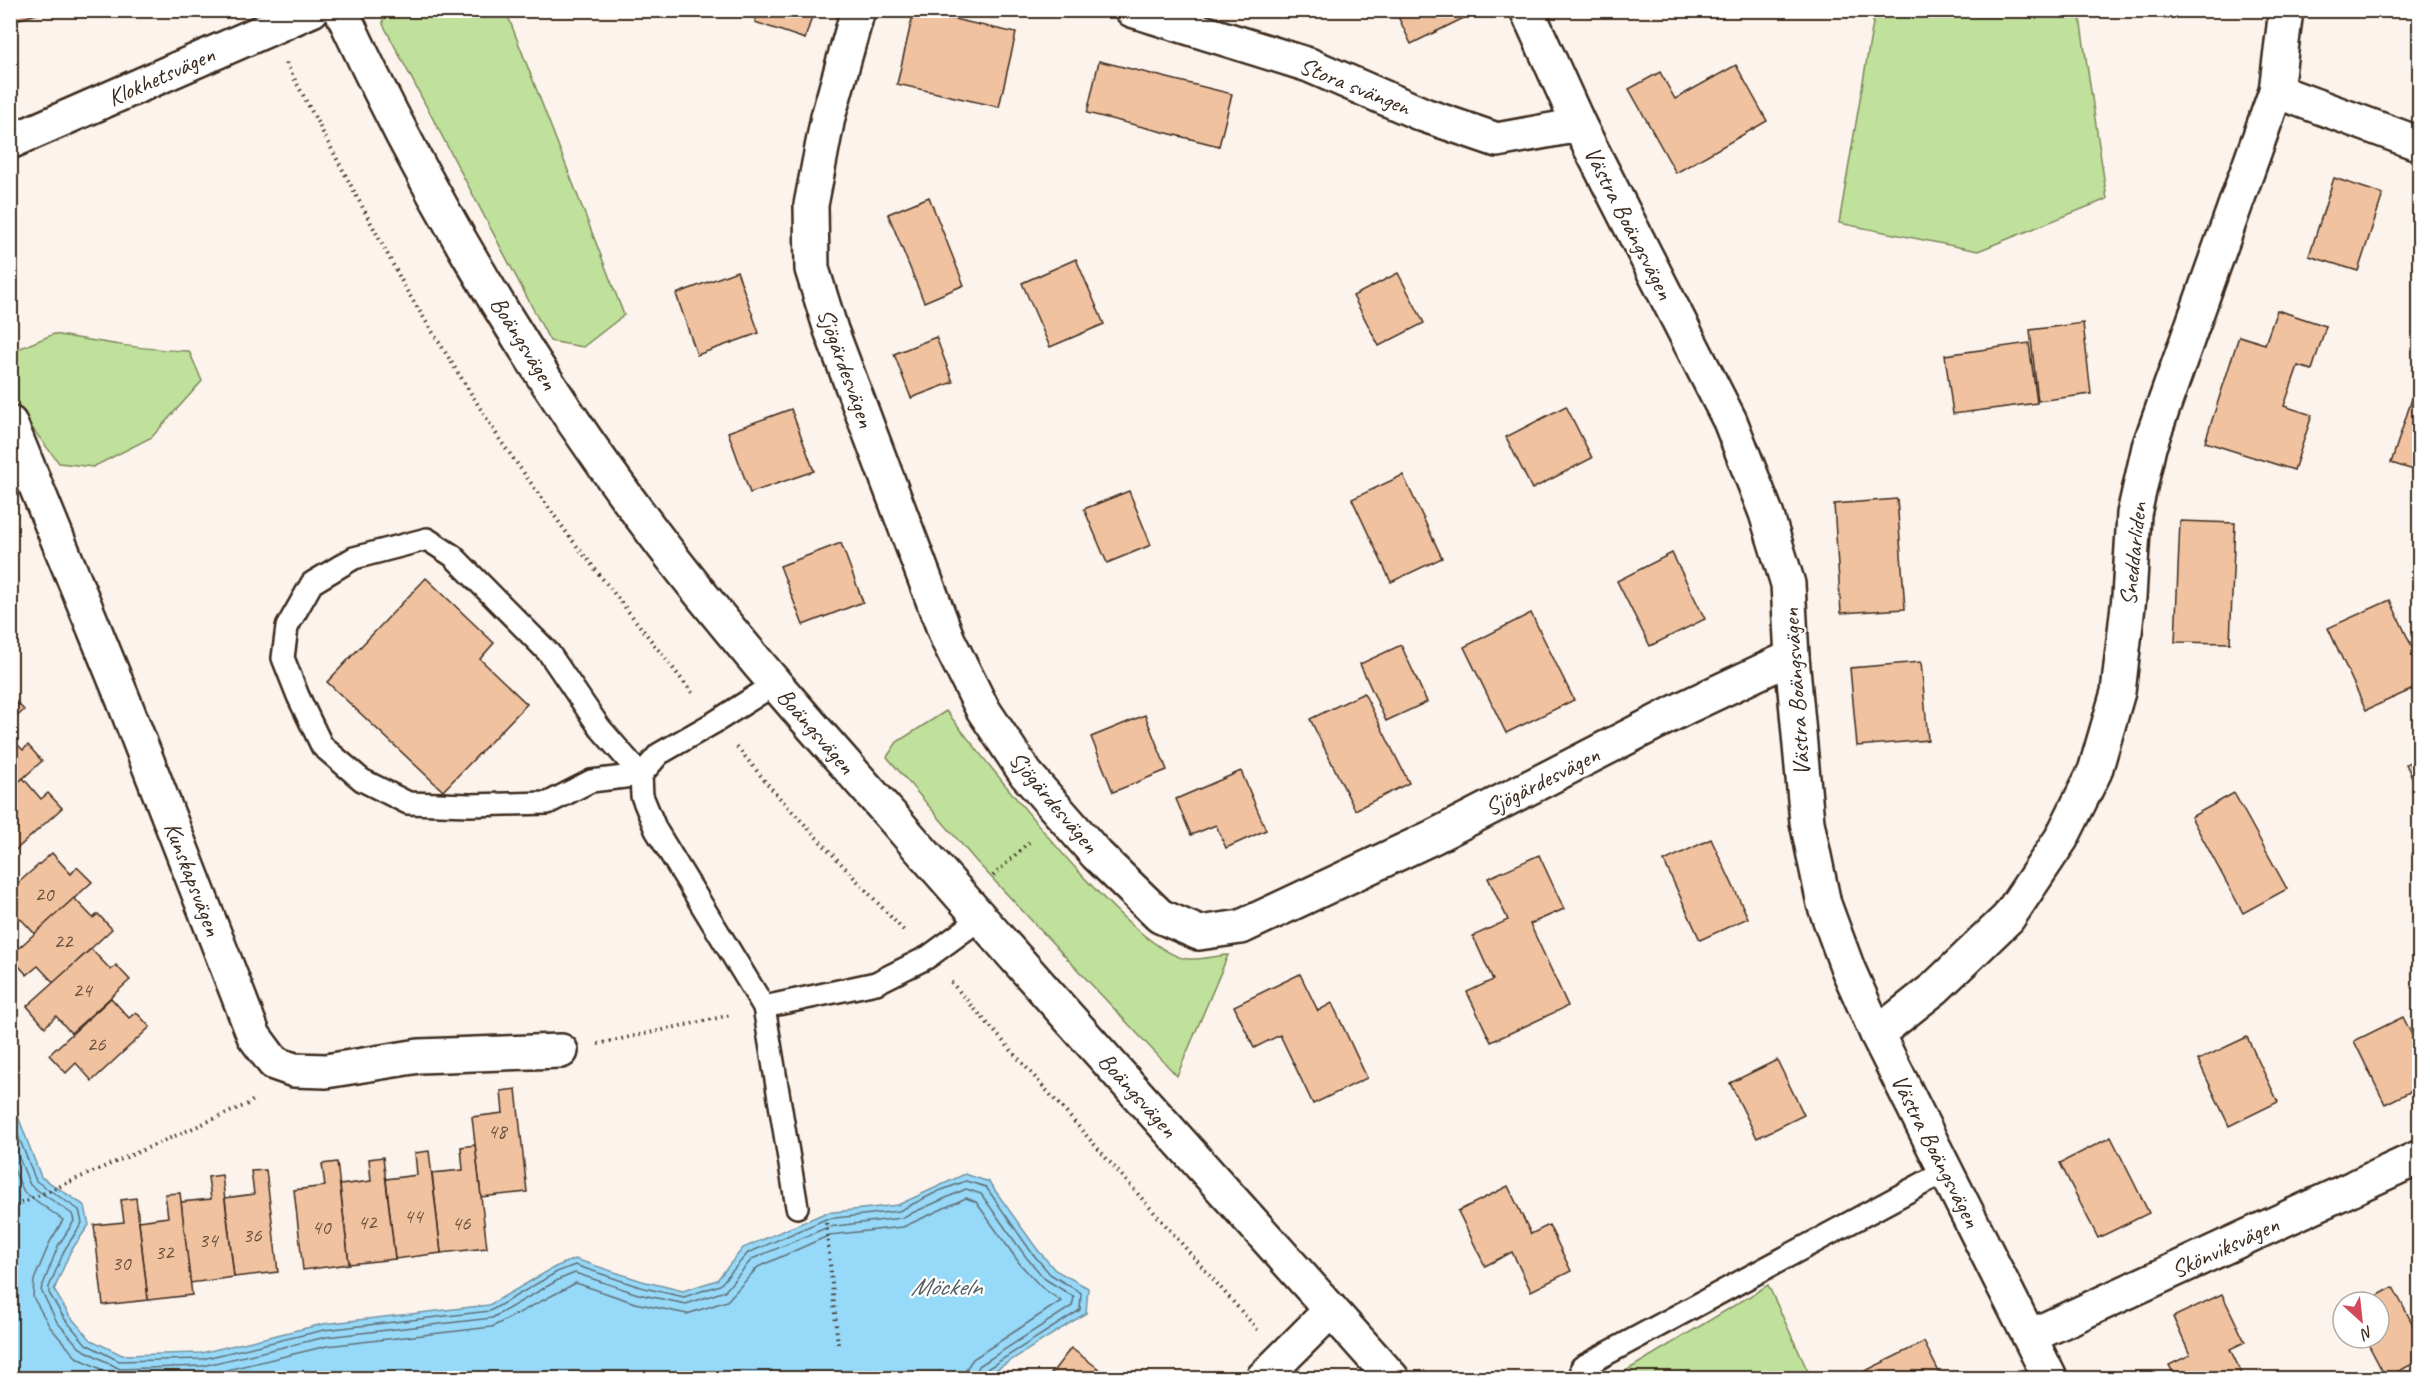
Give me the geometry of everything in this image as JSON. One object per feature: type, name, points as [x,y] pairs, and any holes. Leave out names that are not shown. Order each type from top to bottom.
[{"type":"street","name":"Klokhetsvägen","points":[[10,142],[312,10]]},
{"type":"street","name":"Boängsvägen","points":[[341,10],[369,72],[409,146],[469,255],[522,344],[661,543],[728,630],[973,911],[1392,1378]]},
{"type":"street","name":"Sjögärdesvägen","points":[[858,10],[828,117],[810,205],[812,269],[831,330],[948,640],[982,708],[1026,774],[1097,855],[1160,916],[1199,933],[1240,927],[1432,837],[1686,707],[1792,657]]},
{"type":"street","name":"Stora svängen","points":[[1132,10],[1309,65],[1424,115],[1497,140],[1579,125]]},
{"type":"street","name":"Västra Boängsvägen","points":[[1527,10],[1579,125],[1730,421],[1766,513],[1788,584],[1792,657],[1807,822],[1824,904],[1848,969],[1877,1034],[2031,1336],[2050,1378]]},
{"type":"street","name":"Sneddarliden","points":[[1877,1034],[1935,988],[2008,918],[2061,839],[2095,771],[2118,692],[2129,597],[2134,514],[2148,447],[2276,91],[2286,10]]},
{"type":"street","points":[[2276,91],[2420,144]]},
{"type":"street","name":"Kunskapsvägen","points":[[10,423],[123,699],[254,1036],[274,1063],[294,1070],[326,1071],[419,1056],[561,1051]]},
{"type":"street","name":"Skönviksvägen","points":[[2031,1336],[2420,1157]]},
{"type":"street","points":[[1263,1378],[1330,1310]]},
{"type":"lane","points":[[775,684],[715,722],[658,754],[641,775],[591,781],[548,803],[470,805],[408,803],[362,780],[322,746],[283,658],[287,627],[312,583],[354,558],[427,539],[453,556],[549,653],[600,728],[641,775],[642,796],[656,830],[764,1007],[797,1206]]},
{"type":"lane","points":[[764,1007],[876,983],[928,957],[973,911]]},
{"type":"lane","points":[[1582,1367],[1946,1171]]},
{"type":"path","points":[[973,911],[1060,812]]},
{"type":"path","points":[[561,1051],[628,1039],[764,1007]]},
{"type":"path","points":[[10,1208],[74,1182],[248,1104],[294,1070]]},
{"type":"path","points":[[825,1213],[838,1345]]},
{"type":"green space","points":[[383,11],[506,11],[624,315],[583,347],[550,341],[383,24]]},
{"type":"green space","points":[[1875,11],[2079,11],[2107,199],[1978,251],[1839,223]]},
{"type":"green space","points":[[54,334],[105,343],[189,351],[202,381],[152,437],[93,467],[59,463],[18,405],[10,381],[18,349]]},
{"type":"green space","points":[[946,711],[1060,851],[1131,924],[1162,948],[1187,959],[1228,955],[1177,1076],[975,860],[887,757],[897,742]]},
{"type":"green space","points":[[1768,1285],[1811,1378],[1614,1378]]},
{"type":"water","name":"Möckeln","points":[[11,1098],[41,1177],[85,1206],[89,1225],[70,1252],[54,1290],[69,1315],[91,1340],[122,1355],[201,1353],[323,1324],[489,1305],[555,1267],[575,1259],[642,1281],[683,1291],[717,1280],[743,1248],[825,1213],[898,1205],[965,1174],[989,1182],[1037,1249],[1055,1270],[1088,1288],[1086,1313],[983,1378],[11,1378]]},
{"type":"building","points":[[10,10],[51,10],[12,21]]},
{"type":"building","points":[[759,10],[814,10],[805,39],[755,22]]},
{"type":"building","points":[[914,10],[1016,33],[999,107],[897,84]]},
{"type":"building","points":[[1395,10],[1477,10],[1478,11],[1411,44]]},
{"type":"building","points":[[1099,61],[1232,94],[1219,146],[1087,113]]},
{"type":"building","points":[[1736,65],[1767,121],[1676,173],[1629,89],[1660,72],[1675,99]]},
{"type":"building","points":[[2334,178],[2383,194],[2358,271],[2309,256]]},
{"type":"building","points":[[929,197],[964,285],[924,302],[888,214]]},
{"type":"building","points":[[1076,259],[1104,324],[1050,347],[1022,283]]},
{"type":"building","points":[[737,271],[759,333],[697,355],[676,294]]},
{"type":"building","points":[[1398,273],[1424,323],[1379,346],[1353,296]]},
{"type":"building","points":[[2277,310],[2326,326],[2312,370],[2298,366],[2284,406],[2312,415],[2294,470],[2205,442],[2239,336],[2265,344]]},
{"type":"building","points":[[2083,323],[2091,394],[2038,401],[2030,330]]},
{"type":"building","points":[[936,337],[953,382],[911,398],[894,354]]},
{"type":"building","points":[[2029,343],[2037,403],[1953,414],[1945,355]]},
{"type":"building","points":[[2420,374],[2420,472],[2391,463]]},
{"type":"building","points":[[1566,406],[1592,458],[1532,489],[1506,437]]},
{"type":"building","points":[[791,409],[814,471],[750,493],[728,432]]},
{"type":"building","points":[[1403,475],[1442,558],[1391,582],[1352,499]]},
{"type":"building","points":[[1129,491],[1151,545],[1107,563],[1084,509]]},
{"type":"building","points":[[1897,499],[1905,609],[1841,613],[1834,504]]},
{"type":"building","points":[[2180,521],[2235,523],[2230,643],[2175,642]]},
{"type":"building","points":[[841,543],[863,602],[803,625],[780,566]]},
{"type":"building","points":[[1672,553],[1705,619],[1650,646],[1617,581]]},
{"type":"building","points":[[426,578],[494,643],[480,659],[527,704],[443,791],[327,682]]},
{"type":"building","points":[[2390,600],[2420,664],[2420,686],[2366,710],[2328,628]]},
{"type":"building","points":[[1531,613],[1574,700],[1506,733],[1464,647]]},
{"type":"building","points":[[1401,645],[1427,702],[1386,721],[1360,664]]},
{"type":"building","points":[[1921,662],[1928,740],[1857,746],[1850,668]]},
{"type":"building","points":[[1364,693],[1409,783],[1355,810],[1310,719]]},
{"type":"building","points":[[10,695],[24,710],[10,723]]},
{"type":"building","points":[[1145,715],[1167,770],[1113,792],[1091,737]]},
{"type":"building","points":[[10,737],[23,750],[28,745],[42,761],[10,790]]},
{"type":"building","points":[[2420,758],[2420,795],[2406,764]]},
{"type":"building","points":[[1241,771],[1266,830],[1226,848],[1216,825],[1191,835],[1176,799]]},
{"type":"building","points":[[23,778],[41,799],[48,793],[62,808],[10,855],[10,790]]},
{"type":"building","points":[[2234,793],[2287,889],[2243,913],[2191,817]]},
{"type":"building","points":[[1711,839],[1748,918],[1700,940],[1664,861]]},
{"type":"building","points":[[52,853],[71,874],[77,867],[92,882],[35,934],[19,917],[10,925],[10,890]]},
{"type":"building","points":[[1539,855],[1564,909],[1530,924],[1568,1006],[1491,1042],[1467,992],[1493,980],[1473,936],[1508,920],[1488,878]]},
{"type":"building","points":[[74,898],[93,918],[98,914],[112,929],[54,983],[38,966],[27,975],[10,956]]},
{"type":"building","points":[[91,949],[111,970],[116,965],[130,980],[71,1033],[56,1016],[45,1027],[27,1006]]},
{"type":"building","points":[[1300,974],[1318,1011],[1332,1003],[1367,1078],[1313,1104],[1280,1035],[1254,1048],[1234,1006]]},
{"type":"building","points":[[111,998],[129,1018],[136,1012],[150,1027],[92,1081],[76,1063],[66,1073],[49,1055]]},
{"type":"building","points":[[2403,1017],[2420,1051],[2420,1087],[2385,1104],[2354,1041]]},
{"type":"building","points":[[2247,1037],[2278,1102],[2229,1126],[2198,1060]]},
{"type":"building","points":[[1777,1060],[1804,1115],[1757,1138],[1730,1083]]},
{"type":"building","points":[[516,1089],[527,1192],[481,1197],[472,1117],[503,1113],[501,1091]]},
{"type":"building","points":[[2111,1137],[2149,1213],[2098,1238],[2060,1163]]},
{"type":"building","points":[[475,1145],[487,1248],[441,1253],[432,1173],[463,1170],[461,1147]]},
{"type":"building","points":[[429,1151],[441,1253],[395,1259],[386,1179],[417,1175],[415,1153]]},
{"type":"building","points":[[383,1157],[395,1259],[349,1264],[340,1185],[371,1181],[369,1159]]},
{"type":"building","points":[[337,1162],[349,1264],[303,1270],[294,1190],[325,1186],[322,1164]]},
{"type":"building","points":[[266,1170],[278,1272],[234,1277],[225,1198],[254,1194],[251,1171]]},
{"type":"building","points":[[222,1175],[234,1277],[190,1283],[181,1202],[211,1199],[208,1177]]},
{"type":"building","points":[[1508,1186],[1531,1234],[1549,1225],[1571,1271],[1531,1291],[1512,1252],[1485,1266],[1458,1211]]},
{"type":"building","points":[[180,1193],[192,1295],[148,1300],[139,1221],[168,1217],[165,1194]]},
{"type":"building","points":[[136,1198],[148,1300],[103,1305],[94,1225],[124,1222],[121,1200]]},
{"type":"building","points":[[2393,1287],[2420,1338],[2420,1360],[2386,1378],[2371,1350],[2391,1350],[2391,1290],[2388,1290]]},
{"type":"building","points":[[2222,1294],[2245,1342],[2230,1349],[2244,1378],[2176,1378],[2169,1365],[2190,1355],[2173,1317]]},
{"type":"building","points":[[1924,1342],[1942,1378],[1859,1378],[1857,1375]]},
{"type":"building","points":[[1071,1348],[1111,1378],[1048,1378]]}]
